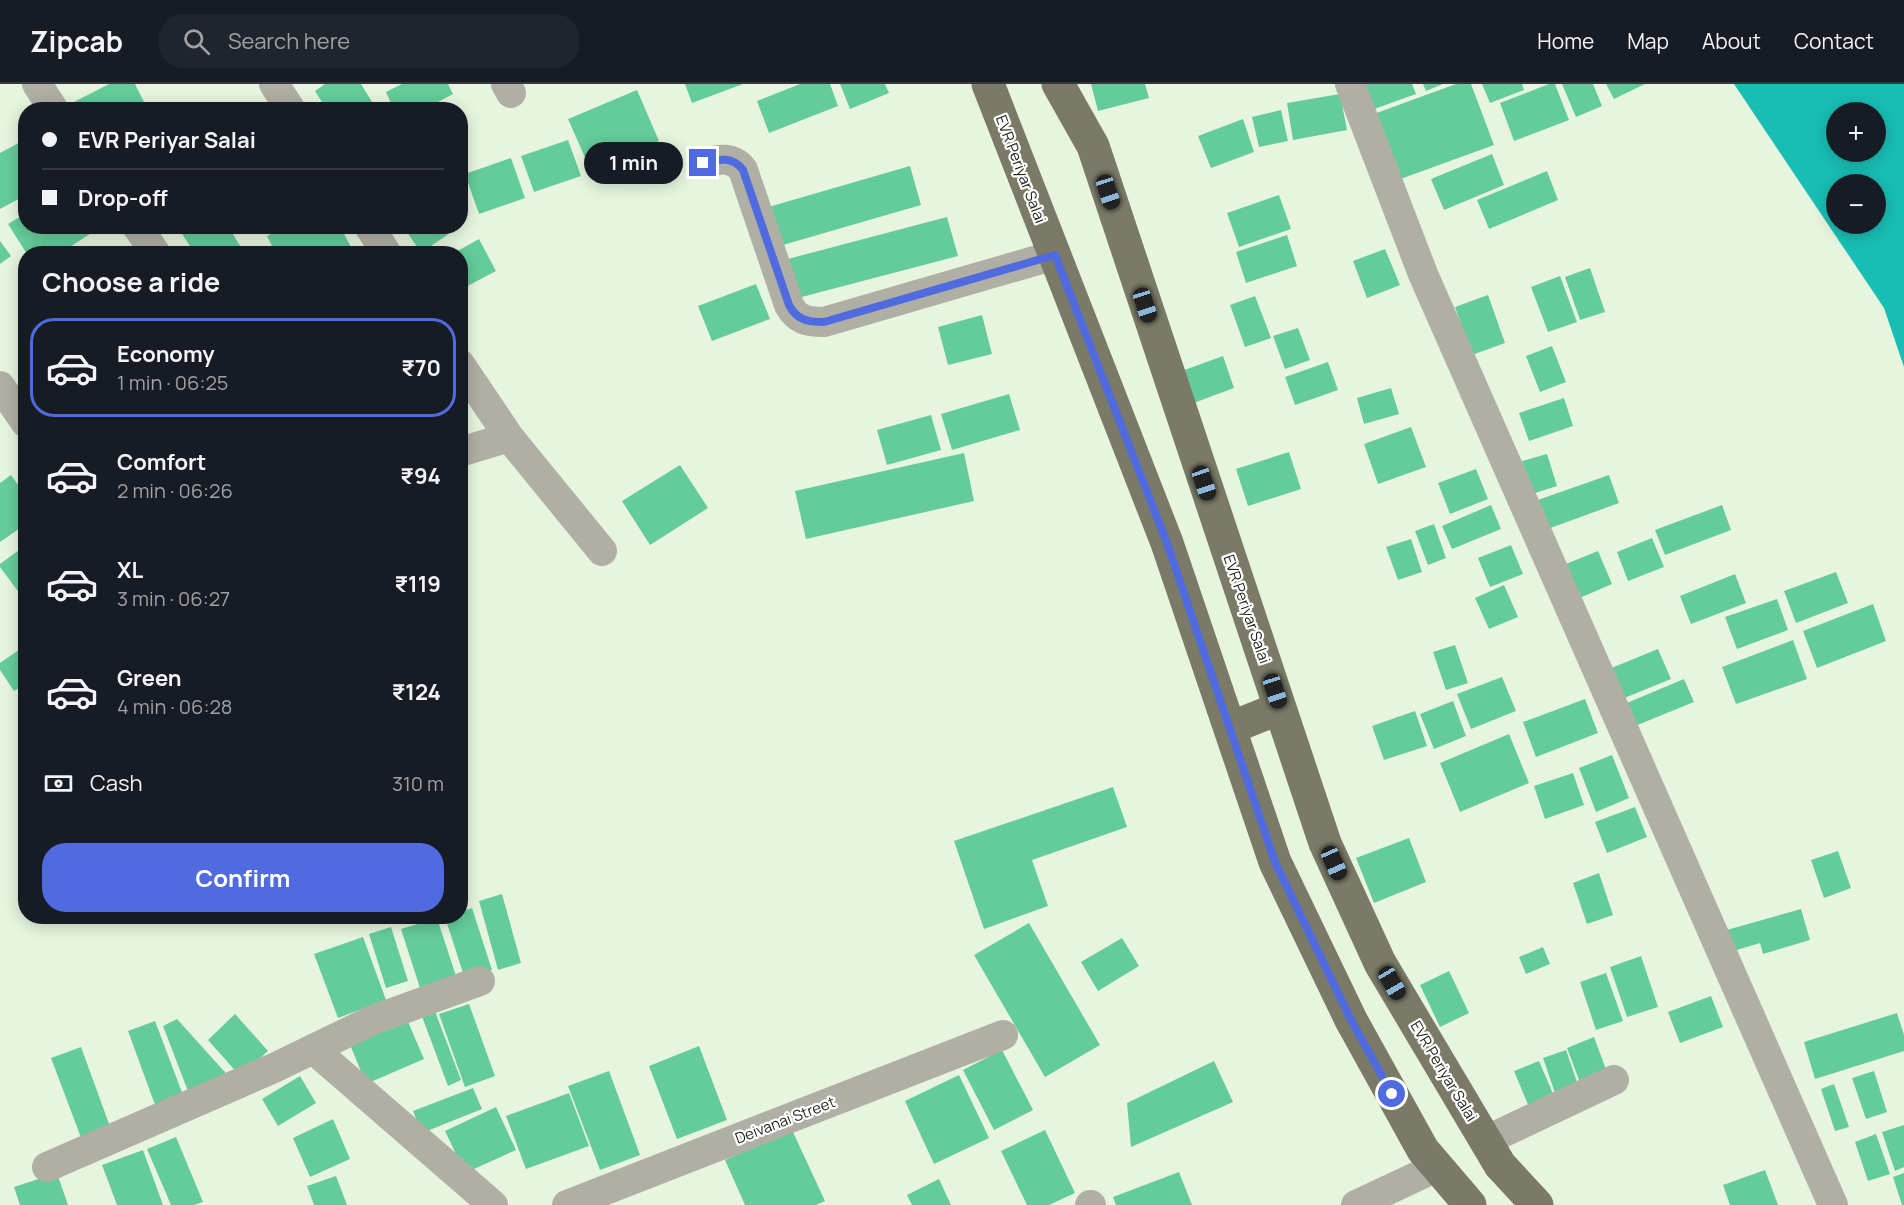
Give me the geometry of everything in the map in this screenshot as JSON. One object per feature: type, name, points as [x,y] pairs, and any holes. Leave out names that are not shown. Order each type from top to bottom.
[{"type":"main road","name":"EVR Periyar Salai","points":[[988,84],[1167,543],[1280,872],[1351,1020],[1422,1150],[1470,1205]]},
{"type":"main road","name":"EVR Periyar Salai","points":[[1058,84],[1093,146],[1325,843],[1380,963],[1500,1165],[1537,1205]]},
{"type":"main road","points":[[1230,728],[1280,708]]},
{"type":"street","points":[[36,84],[48,102]]},
{"type":"street","points":[[274,84],[286,102]]},
{"type":"street","points":[[1350,84],[1423,274],[1833,1205]]},
{"type":"street","points":[[703,163],[726,159],[738,163],[743,170],[789,305],[794,314],[812,322],[824,322],[1055,255]]},
{"type":"street","points":[[468,376],[509,437],[602,551]]},
{"type":"street","points":[[0,386],[18,412]]},
{"type":"street","points":[[468,450],[509,437]]},
{"type":"street","points":[[47,1167],[274,1068],[373,1020],[480,981]]},
{"type":"street","name":"Deivanai Street","points":[[567,1205],[1003,1035]]},
{"type":"street","points":[[313,1049],[493,1205]]},
{"type":"street","points":[[1485,1141],[1614,1080]]},
{"type":"street","points":[[1356,1205],[1437,1167]]},
{"type":"water","points":[[1734,84],[1904,84],[1904,367],[1884,308],[1834,234],[1886,234],[1886,174],[1826,174],[1826,221]]},
{"type":"building","points":[[109,84],[135,84],[144,102],[74,102]]},
{"type":"building","points":[[325,84],[361,84],[372,102],[322,102],[315,91]]},
{"type":"building","points":[[402,84],[448,84],[453,94],[438,102],[390,102],[386,92]]},
{"type":"building","points":[[685,84],[743,84],[692,103]]},
{"type":"building","points":[[800,84],[830,84],[838,106],[769,133],[757,101]]},
{"type":"building","points":[[840,84],[885,84],[889,93],[850,109]]},
{"type":"building","points":[[1091,84],[1145,84],[1149,98],[1098,111]]},
{"type":"building","points":[[1356,84],[1412,84],[1416,94],[1366,112]]},
{"type":"building","points":[[1423,84],[1443,84],[1426,91]]},
{"type":"building","points":[[1456,84],[1471,84],[1494,145],[1395,181],[1371,115]]},
{"type":"building","points":[[1482,84],[1522,84],[1524,90],[1490,103]]},
{"type":"building","points":[[1549,84],[1555,84],[1569,120],[1514,141],[1500,103]]},
{"type":"building","points":[[1562,84],[1593,84],[1602,106],[1576,117]]},
{"type":"building","points":[[1606,84],[1645,84],[1614,99]]},
{"type":"building","points":[[637,90],[659,141],[591,171],[568,119]]},
{"type":"building","points":[[1340,94],[1347,130],[1293,140],[1287,103]]},
{"type":"building","points":[[1281,110],[1288,141],[1259,147],[1252,117]]},
{"type":"building","points":[[1243,119],[1254,152],[1211,168],[1198,136]]},
{"type":"building","points":[[568,140],[581,176],[534,192],[521,156]]},
{"type":"building","points":[[18,143],[18,199],[0,209],[0,153]]},
{"type":"building","points":[[1492,154],[1504,185],[1444,210],[1431,179]]},
{"type":"building","points":[[511,158],[525,198],[479,214],[468,183],[468,173]]},
{"type":"building","points":[[910,166],[921,205],[776,247],[765,208]]},
{"type":"building","points":[[1547,171],[1558,200],[1489,229],[1477,200]]},
{"type":"building","points":[[1279,195],[1291,229],[1239,247],[1227,213]]},
{"type":"building","points":[[947,217],[958,256],[794,299],[784,260]]},
{"type":"building","points":[[18,218],[18,234],[90,234],[71,246],[22,246],[8,224]]},
{"type":"building","points":[[182,234],[233,234],[240,246],[190,246]]},
{"type":"building","points":[[271,234],[344,234],[350,246],[272,246],[267,236]]},
{"type":"building","points":[[408,234],[448,234],[431,246],[416,246]]},
{"type":"building","points":[[1287,235],[1297,266],[1246,283],[1236,252]]},
{"type":"building","points":[[479,239],[496,271],[468,286],[468,246]]},
{"type":"building","points":[[0,241],[11,256],[0,264]]},
{"type":"building","points":[[1385,249],[1400,285],[1367,298],[1353,261]]},
{"type":"building","points":[[1590,268],[1605,312],[1580,320],[1565,277]]},
{"type":"building","points":[[1560,276],[1577,322],[1548,332],[1531,287]]},
{"type":"building","points":[[756,284],[770,319],[712,341],[698,306]]},
{"type":"building","points":[[1488,295],[1505,343],[1472,355],[1455,307]]},
{"type":"building","points":[[1255,296],[1271,338],[1245,347],[1230,305]]},
{"type":"building","points":[[982,315],[992,354],[948,365],[938,327]]},
{"type":"building","points":[[1298,328],[1310,360],[1285,369],[1273,336]]},
{"type":"building","points":[[1552,346],[1566,382],[1540,392],[1526,356]]},
{"type":"building","points":[[1223,356],[1234,388],[1191,404],[1179,372]]},
{"type":"building","points":[[1328,362],[1338,390],[1295,405],[1285,377]]},
{"type":"building","points":[[1391,388],[1399,414],[1364,424],[1357,398]]},
{"type":"building","points":[[1009,394],[1020,430],[952,450],[941,414]]},
{"type":"building","points":[[1564,398],[1573,426],[1529,441],[1519,413]]},
{"type":"building","points":[[931,415],[941,450],[887,465],[877,430]]},
{"type":"building","points":[[1411,427],[1426,467],[1378,484],[1364,444]]},
{"type":"building","points":[[1289,452],[1301,489],[1248,506],[1236,469]]},
{"type":"building","points":[[964,453],[974,501],[806,539],[795,491]]},
{"type":"building","points":[[1547,454],[1557,486],[1532,494],[1522,461]]},
{"type":"building","points":[[680,465],[708,508],[650,545],[622,501]]},
{"type":"building","points":[[1476,469],[1488,499],[1450,514],[1438,483]]},
{"type":"building","points":[[11,475],[18,485],[18,530],[0,542],[0,483]]},
{"type":"building","points":[[1609,475],[1619,503],[1545,530],[1535,501]]},
{"type":"building","points":[[1491,505],[1501,529],[1452,549],[1442,526]]},
{"type":"building","points":[[1722,505],[1731,530],[1665,555],[1655,530]]},
{"type":"building","points":[[1434,524],[1446,558],[1428,565],[1415,531]]},
{"type":"building","points":[[1652,538],[1664,567],[1628,581],[1617,552]]},
{"type":"building","points":[[1411,539],[1422,572],[1398,580],[1386,547]]},
{"type":"building","points":[[1511,545],[1523,574],[1490,587],[1478,558]]},
{"type":"building","points":[[18,551],[18,591],[0,567],[0,564]]},
{"type":"building","points":[[1598,551],[1612,584],[1575,600],[1561,566]]},
{"type":"building","points":[[1836,572],[1848,603],[1796,623],[1784,591]]},
{"type":"building","points":[[1735,574],[1746,603],[1691,624],[1680,596]]},
{"type":"building","points":[[1504,585],[1518,617],[1489,629],[1475,598]]},
{"type":"building","points":[[1777,599],[1788,630],[1737,649],[1725,617]]},
{"type":"building","points":[[1873,604],[1886,641],[1817,668],[1803,631]]},
{"type":"building","points":[[1793,640],[1807,679],[1736,704],[1722,667]]},
{"type":"building","points":[[1455,645],[1468,683],[1446,690],[1433,652]]},
{"type":"building","points":[[1658,649],[1671,679],[1617,701],[1604,671]]},
{"type":"building","points":[[18,651],[18,689],[14,691],[0,670],[0,663]]},
{"type":"building","points":[[1502,677],[1516,711],[1471,729],[1457,694]]},
{"type":"building","points":[[1684,679],[1694,702],[1630,728],[1622,705]]},
{"type":"building","points":[[1585,699],[1598,733],[1536,757],[1523,722]]},
{"type":"building","points":[[1453,701],[1466,736],[1434,749],[1420,714]]},
{"type":"building","points":[[1415,711],[1427,746],[1384,760],[1372,726]]},
{"type":"building","points":[[1509,734],[1529,783],[1460,812],[1440,763]]},
{"type":"building","points":[[1612,755],[1629,798],[1596,812],[1579,768]]},
{"type":"building","points":[[1573,773],[1584,805],[1545,819],[1534,786]]},
{"type":"building","points":[[1113,787],[1127,827],[1032,860],[1048,906],[984,929],[954,841]]},
{"type":"building","points":[[1635,807],[1647,837],[1607,853],[1595,822]]},
{"type":"building","points":[[1409,838],[1426,882],[1374,903],[1356,858]]},
{"type":"building","points":[[1838,851],[1851,888],[1824,898],[1811,860]]},
{"type":"building","points":[[1599,873],[1613,915],[1587,924],[1573,883]]},
{"type":"building","points":[[502,894],[521,963],[498,970],[479,901]]},
{"type":"building","points":[[472,908],[492,970],[465,979],[447,924],[468,924],[468,909]]},
{"type":"building","points":[[1801,909],[1810,940],[1763,954],[1760,943],[1730,952],[1723,931]]},
{"type":"building","points":[[1029,923],[1100,1045],[1045,1077],[974,955]]},
{"type":"building","points":[[417,924],[439,924],[457,979],[421,991],[401,929]]},
{"type":"building","points":[[391,927],[408,981],[386,988],[369,934]]},
{"type":"building","points":[[363,937],[386,1000],[338,1018],[314,954]]},
{"type":"building","points":[[1122,938],[1139,966],[1098,991],[1081,962]]},
{"type":"building","points":[[1543,947],[1550,964],[1526,974],[1519,957]]},
{"type":"building","points":[[1641,956],[1658,1007],[1627,1017],[1610,967]]},
{"type":"building","points":[[1449,971],[1469,1013],[1440,1027],[1420,985]]},
{"type":"building","points":[[1606,973],[1623,1021],[1596,1030],[1580,982]]},
{"type":"building","points":[[1711,996],[1723,1027],[1680,1043],[1668,1012]]},
{"type":"building","points":[[469,1004],[495,1076],[465,1087],[439,1014]]},
{"type":"building","points":[[433,1006],[461,1080],[448,1086],[420,1011]]},
{"type":"building","points":[[1897,1013],[1904,1035],[1904,1051],[1815,1079],[1804,1042]]},
{"type":"building","points":[[235,1014],[268,1051],[240,1076],[208,1040]]},
{"type":"building","points":[[406,1017],[424,1059],[366,1084],[349,1042]]},
{"type":"building","points":[[177,1019],[232,1080],[191,1099],[163,1026]]},
{"type":"building","points":[[155,1021],[186,1103],[158,1113],[128,1031]]},
{"type":"building","points":[[1594,1037],[1608,1075],[1581,1085],[1567,1048]]},
{"type":"building","points":[[699,1046],[727,1120],[677,1139],[649,1066]]},
{"type":"building","points":[[81,1047],[112,1132],[83,1143],[51,1058]]},
{"type":"building","points":[[1002,1050],[1033,1110],[994,1130],[963,1070]]},
{"type":"building","points":[[1566,1050],[1578,1085],[1555,1093],[1543,1058]]},
{"type":"building","points":[[1214,1061],[1233,1102],[1131,1147],[1127,1103]]},
{"type":"building","points":[[1539,1061],[1554,1096],[1529,1107],[1514,1071]]},
{"type":"building","points":[[609,1071],[640,1155],[600,1170],[568,1086]]},
{"type":"building","points":[[1874,1071],[1887,1112],[1866,1119],[1852,1078]]},
{"type":"building","points":[[959,1075],[989,1138],[934,1164],[905,1101]]},
{"type":"building","points":[[300,1076],[316,1103],[278,1126],[262,1099]]},
{"type":"building","points":[[1834,1084],[1849,1127],[1835,1131],[1821,1089]]},
{"type":"building","points":[[473,1088],[482,1109],[422,1133],[413,1111]]},
{"type":"building","points":[[569,1093],[589,1146],[526,1169],[506,1116]]},
{"type":"building","points":[[496,1107],[516,1150],[465,1173],[445,1131]]},
{"type":"building","points":[[333,1119],[350,1159],[310,1177],[293,1138]]},
{"type":"building","points":[[1904,1125],[1904,1167],[1895,1171],[1882,1132]]},
{"type":"building","points":[[792,1130],[825,1201],[816,1205],[745,1205],[725,1160]]},
{"type":"building","points":[[1045,1130],[1075,1193],[1049,1205],[1027,1205],[1001,1151]]},
{"type":"building","points":[[1876,1134],[1890,1174],[1868,1181],[1855,1142]]},
{"type":"building","points":[[176,1137],[203,1202],[194,1205],[171,1205],[147,1149]]},
{"type":"building","points":[[143,1150],[163,1205],[117,1205],[102,1165]]},
{"type":"building","points":[[1765,1170],[1778,1205],[1730,1205],[1723,1185]]},
{"type":"building","points":[[1179,1172],[1192,1205],[1116,1205],[1113,1197]]},
{"type":"building","points":[[57,1173],[68,1205],[20,1205],[14,1187]]},
{"type":"building","points":[[1904,1173],[1904,1205],[1902,1205],[1893,1177]]},
{"type":"building","points":[[336,1176],[347,1205],[314,1205],[307,1186]]},
{"type":"building","points":[[939,1179],[951,1205],[912,1205],[907,1195]]},
{"type":"route","points":[[703,163],[715,159],[726,159],[738,163],[743,170],[789,305],[794,314],[812,322],[824,322],[1055,255],[1167,543],[1275,862],[1351,1020],[1392,1094]]}]
